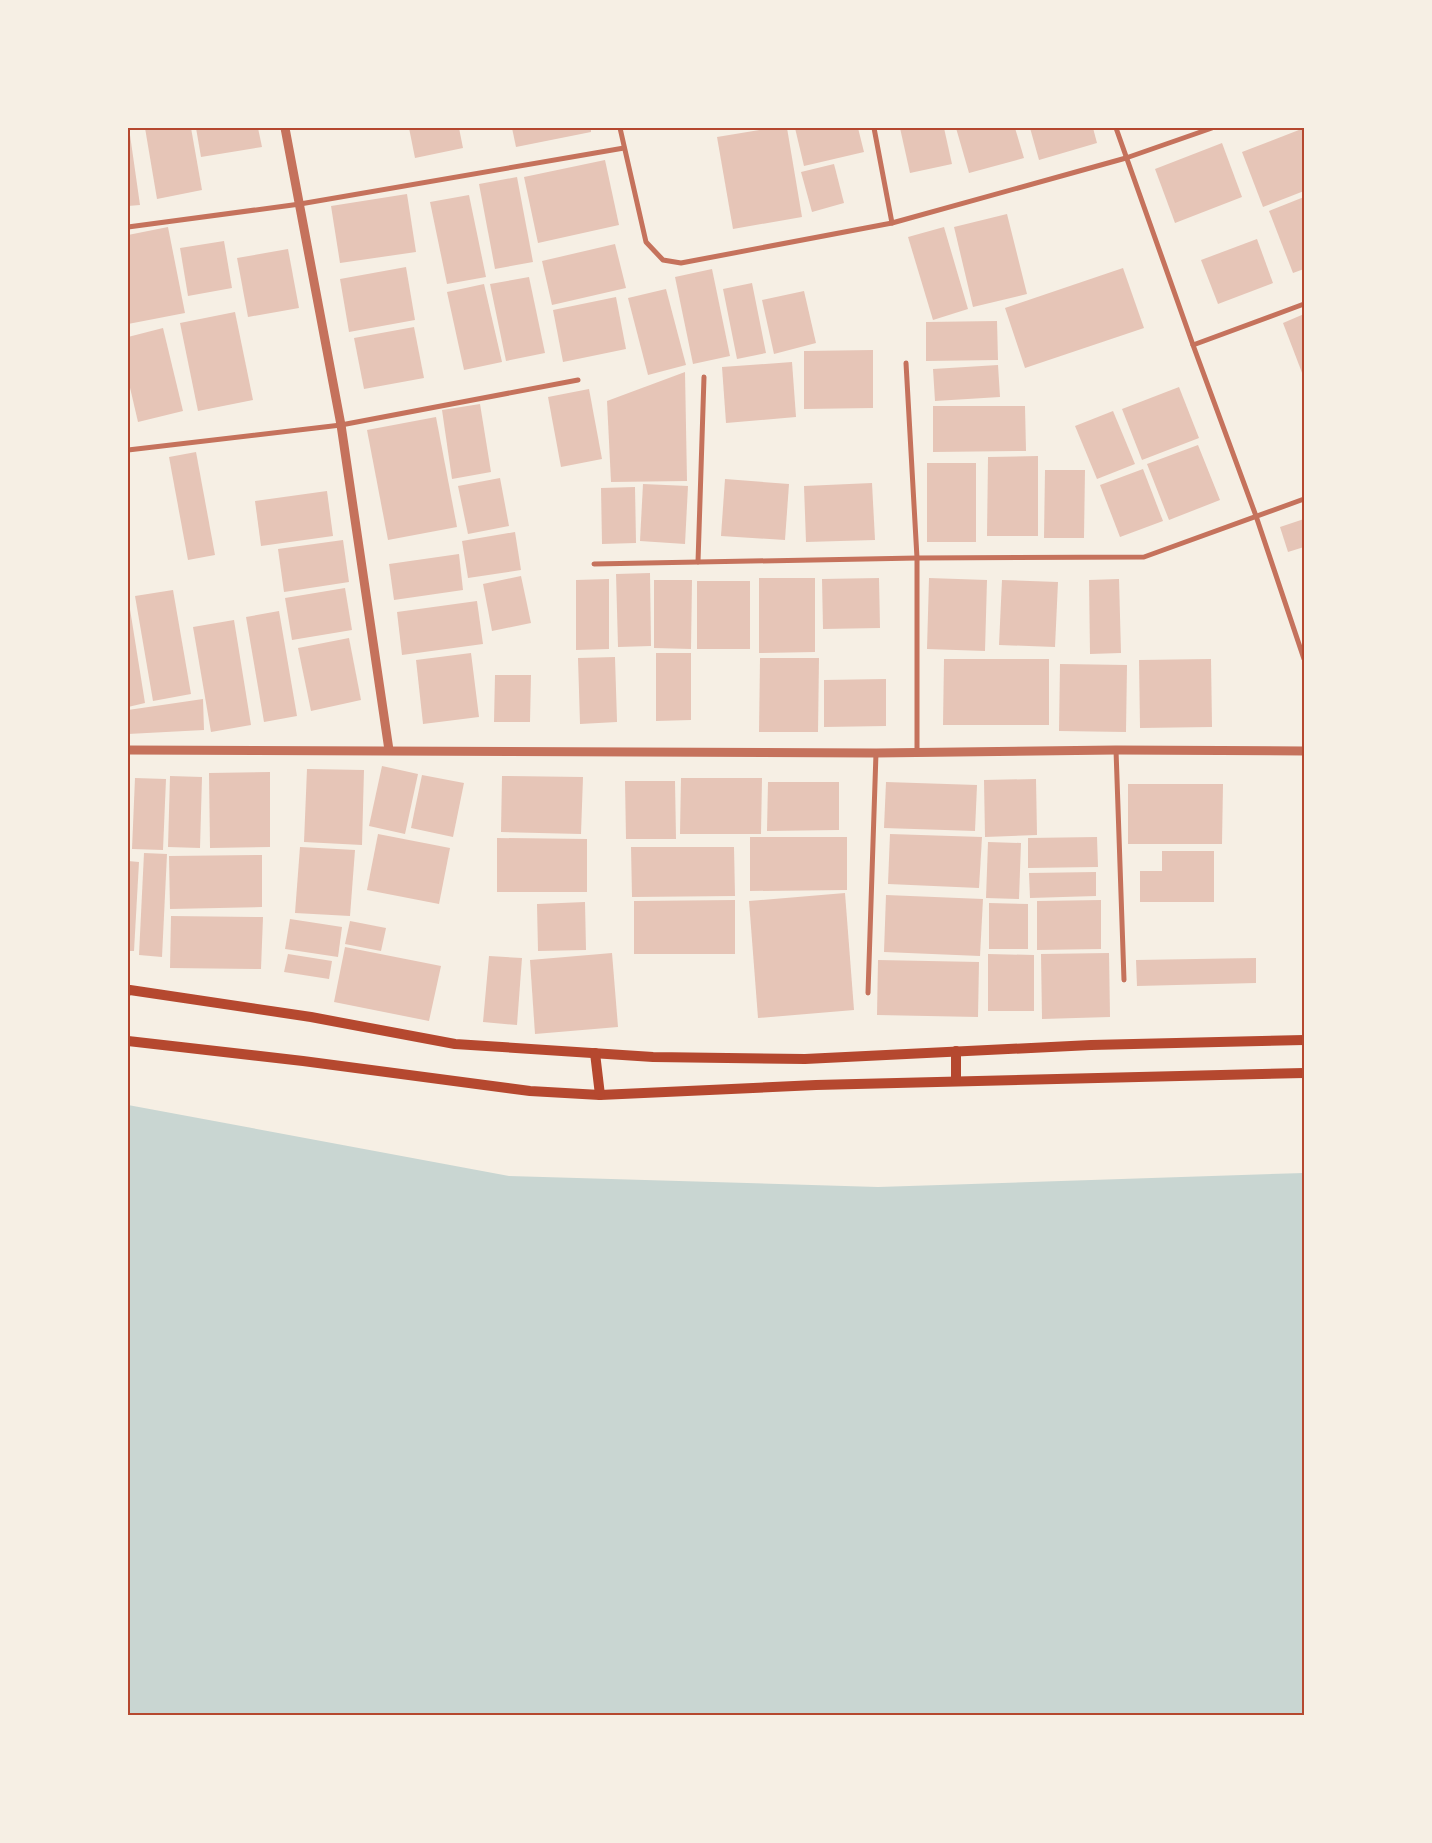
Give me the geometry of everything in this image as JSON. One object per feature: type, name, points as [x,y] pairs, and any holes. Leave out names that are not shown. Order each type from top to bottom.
[{"type":"main road","points":[[128,991],[311,1017],[456,1044],[653,1057],[805,1059],[1091,1045],[1304,1040]]},
{"type":"main road","points":[[128,1041],[303,1061],[530,1091],[600,1095],[956,1081],[1304,1073]]},
{"type":"main road","points":[[956,1052],[956,1081]]},
{"type":"main road","points":[[596,1053],[600,1095]]},
{"type":"street","points":[[285,128],[341,425],[389,750]]},
{"type":"street","points":[[620,128],[646,242],[663,260],[681,263],[892,223],[1126,158],[1212,128]]},
{"type":"street","points":[[874,128],[892,223]]},
{"type":"street","points":[[1116,128],[1256,516],[1304,659]]},
{"type":"street","points":[[128,227],[300,204],[624,148]]},
{"type":"street","points":[[1193,345],[1304,304]]},
{"type":"street","points":[[906,363],[917,558],[918,752]]},
{"type":"street","points":[[698,562],[704,377]]},
{"type":"street","points":[[128,450],[341,425],[578,380]]},
{"type":"street","points":[[594,564],[917,558],[1144,557],[1304,499]]},
{"type":"street","points":[[128,750],[876,753],[1116,750],[1304,751]]},
{"type":"street","points":[[1116,750],[1124,980]]},
{"type":"street","points":[[868,993],[876,753]]},
{"type":"shaded area","points":[[128,1105],[509,1176],[878,1187],[1304,1173],[1304,1715],[128,1715]]},
{"type":"building","points":[[128,128],[140,205],[128,206]]},
{"type":"building","points":[[145,128],[191,128],[202,190],[157,199]]},
{"type":"building","points":[[196,128],[258,128],[262,147],[201,157]]},
{"type":"building","points":[[409,128],[459,128],[463,148],[415,158]]},
{"type":"building","points":[[512,128],[591,128],[591,132],[516,147]]},
{"type":"building","points":[[772,128],[787,128],[802,217],[733,229],[717,137]]},
{"type":"building","points":[[795,128],[858,128],[864,152],[804,166]]},
{"type":"building","points":[[900,128],[944,128],[952,164],[910,173]]},
{"type":"building","points":[[956,128],[1015,128],[1024,158],[969,173]]},
{"type":"building","points":[[1030,128],[1093,128],[1097,143],[1039,160]]},
{"type":"building","points":[[1304,128],[1304,191],[1263,207],[1242,152]]},
{"type":"building","points":[[1222,143],[1242,197],[1175,223],[1155,169]]},
{"type":"building","points":[[605,160],[619,225],[538,243],[524,177]]},
{"type":"building","points":[[834,164],[844,203],[812,212],[801,172]]},
{"type":"building","points":[[517,177],[533,262],[495,269],[479,184]]},
{"type":"building","points":[[407,194],[416,252],[340,263],[331,206]]},
{"type":"building","points":[[469,195],[486,277],[447,284],[430,202]]},
{"type":"building","points":[[1304,197],[1304,269],[1293,273],[1269,211]]},
{"type":"building","points":[[1007,214],[1027,294],[973,307],[954,227]]},
{"type":"building","points":[[168,227],[185,313],[128,324],[128,235]]},
{"type":"building","points":[[944,227],[968,309],[933,320],[908,237]]},
{"type":"building","points":[[1257,239],[1273,283],[1218,304],[1201,260]]},
{"type":"building","points":[[224,241],[232,288],[188,296],[180,248]]},
{"type":"building","points":[[615,244],[626,288],[552,305],[542,261]]},
{"type":"building","points":[[288,249],[299,308],[248,317],[237,258]]},
{"type":"building","points":[[406,267],[415,320],[349,332],[340,279]]},
{"type":"building","points":[[1123,268],[1144,328],[1025,368],[1005,308]]},
{"type":"building","points":[[712,269],[730,356],[693,364],[675,277]]},
{"type":"building","points":[[529,277],[545,353],[506,361],[490,284]]},
{"type":"building","points":[[752,283],[766,353],[737,359],[723,289]]},
{"type":"building","points":[[484,284],[502,362],[464,370],[447,292]]},
{"type":"building","points":[[666,289],[686,365],[648,375],[628,298]]},
{"type":"building","points":[[804,291],[816,343],[774,354],[762,300]]},
{"type":"building","points":[[616,297],[626,349],[563,362],[553,310]]},
{"type":"building","points":[[235,312],[253,400],[198,411],[180,323]]},
{"type":"building","points":[[1304,314],[1304,378],[1283,323]]},
{"type":"building","points":[[997,321],[998,360],[926,361],[926,322]]},
{"type":"building","points":[[414,327],[424,378],[364,389],[354,338]]},
{"type":"building","points":[[163,328],[183,411],[138,422],[128,379],[128,337]]},
{"type":"building","points":[[873,350],[873,408],[804,409],[804,351]]},
{"type":"building","points":[[792,362],[796,417],[726,423],[722,367]]},
{"type":"building","points":[[998,365],[1000,397],[935,401],[933,369]]},
{"type":"building","points":[[685,372],[687,481],[611,482],[607,401]]},
{"type":"building","points":[[1179,387],[1199,438],[1142,460],[1122,409]]},
{"type":"building","points":[[589,389],[602,459],[561,467],[548,397]]},
{"type":"building","points":[[480,404],[491,472],[452,479],[442,410]]},
{"type":"building","points":[[933,406],[1025,406],[1026,451],[933,452]]},
{"type":"building","points":[[1113,411],[1135,464],[1097,479],[1075,426]]},
{"type":"building","points":[[436,417],[457,527],[388,540],[367,430]]},
{"type":"building","points":[[1198,445],[1220,500],[1169,520],[1147,464]]},
{"type":"building","points":[[196,452],[215,555],[188,560],[169,457]]},
{"type":"building","points":[[1038,456],[1038,536],[987,536],[988,457]]},
{"type":"building","points":[[927,463],[976,463],[976,542],[927,542]]},
{"type":"building","points":[[1143,469],[1163,521],[1120,537],[1100,485]]},
{"type":"building","points":[[1045,470],[1085,470],[1084,538],[1044,538]]},
{"type":"building","points":[[500,478],[509,526],[468,534],[458,486]]},
{"type":"building","points":[[725,479],[789,484],[785,540],[721,536]]},
{"type":"building","points":[[872,483],[875,540],[806,542],[804,486]]},
{"type":"building","points":[[643,484],[688,486],[685,544],[640,541]]},
{"type":"building","points":[[635,487],[636,543],[602,544],[601,488]]},
{"type":"building","points":[[327,491],[333,536],[261,546],[255,501]]},
{"type":"building","points":[[1304,519],[1304,547],[1288,552],[1280,527]]},
{"type":"building","points":[[515,532],[521,570],[468,578],[462,541]]},
{"type":"building","points":[[343,540],[349,582],[284,592],[278,549]]},
{"type":"building","points":[[459,554],[463,590],[394,600],[389,564]]},
{"type":"building","points":[[650,573],[651,646],[618,647],[616,574]]},
{"type":"building","points":[[521,576],[531,623],[492,631],[483,584]]},
{"type":"building","points":[[759,578],[815,578],[815,652],[759,653]]},
{"type":"building","points":[[879,578],[880,628],[823,629],[822,579]]},
{"type":"building","points":[[929,578],[987,580],[985,651],[927,649]]},
{"type":"building","points":[[609,579],[609,649],[576,650],[576,580]]},
{"type":"building","points":[[1119,579],[1121,653],[1090,654],[1089,580]]},
{"type":"building","points":[[654,580],[692,580],[691,649],[654,648]]},
{"type":"building","points":[[1002,580],[1058,582],[1055,647],[999,645]]},
{"type":"building","points":[[697,581],[750,581],[750,649],[697,649]]},
{"type":"building","points":[[345,588],[352,630],[292,640],[285,598]]},
{"type":"building","points":[[173,590],[191,694],[153,701],[135,596]]},
{"type":"building","points":[[477,601],[483,644],[402,655],[397,612]]},
{"type":"building","points":[[128,603],[145,703],[128,707]]},
{"type":"building","points":[[279,611],[297,716],[264,722],[246,617]]},
{"type":"building","points":[[234,620],[251,725],[211,732],[193,627]]},
{"type":"building","points":[[349,638],[361,700],[311,711],[298,648]]},
{"type":"building","points":[[471,653],[479,717],[423,724],[416,660]]},
{"type":"building","points":[[656,653],[691,653],[691,720],[656,721]]},
{"type":"building","points":[[615,657],[617,722],[580,724],[578,658]]},
{"type":"building","points":[[760,658],[819,658],[818,732],[759,732]]},
{"type":"building","points":[[944,659],[1049,659],[1049,725],[943,725]]},
{"type":"building","points":[[1211,659],[1212,727],[1140,728],[1139,660]]},
{"type":"building","points":[[1060,664],[1127,665],[1126,732],[1059,731]]},
{"type":"building","points":[[495,675],[531,675],[530,722],[494,722]]},
{"type":"building","points":[[886,679],[886,726],[824,727],[824,680]]},
{"type":"building","points":[[203,699],[204,730],[128,734],[128,710]]},
{"type":"building","points":[[382,766],[418,774],[405,834],[369,826]]},
{"type":"building","points":[[307,769],[364,770],[362,845],[304,842]]},
{"type":"building","points":[[270,772],[270,847],[210,848],[209,773]]},
{"type":"building","points":[[422,775],[464,783],[453,837],[411,828]]},
{"type":"building","points":[[170,776],[202,777],[200,848],[168,847]]},
{"type":"building","points":[[502,776],[583,777],[581,834],[501,832]]},
{"type":"building","points":[[135,778],[166,779],[163,850],[132,849]]},
{"type":"building","points":[[681,778],[762,778],[761,834],[680,834]]},
{"type":"building","points":[[1036,779],[1037,835],[985,837],[984,780]]},
{"type":"building","points":[[625,781],[675,781],[676,839],[626,839]]},
{"type":"building","points":[[768,782],[839,782],[839,830],[767,831]]},
{"type":"building","points":[[886,782],[977,785],[975,831],[884,828]]},
{"type":"building","points":[[1128,784],[1223,784],[1222,844],[1128,844]]},
{"type":"building","points":[[378,834],[450,848],[439,904],[367,890]]},
{"type":"building","points":[[890,834],[982,837],[979,888],[888,884]]},
{"type":"building","points":[[750,837],[847,837],[847,890],[750,891]]},
{"type":"building","points":[[1097,837],[1098,867],[1028,868],[1028,838]]},
{"type":"building","points":[[497,838],[587,839],[587,892],[497,892]]},
{"type":"building","points":[[988,842],[1021,843],[1019,899],[986,898]]},
{"type":"building","points":[[300,847],[355,850],[350,916],[295,913]]},
{"type":"building","points":[[631,847],[734,847],[735,896],[632,897]]},
{"type":"building","points":[[1162,851],[1214,851],[1214,902],[1140,902],[1140,871],[1162,871]]},
{"type":"building","points":[[144,853],[167,854],[162,957],[139,955]]},
{"type":"building","points":[[262,855],[262,907],[170,909],[169,856]]},
{"type":"building","points":[[128,861],[139,862],[134,951],[128,951]]},
{"type":"building","points":[[1096,872],[1096,896],[1030,898],[1029,873]]},
{"type":"building","points":[[845,893],[854,1010],[758,1018],[749,901]]},
{"type":"building","points":[[886,895],[983,899],[980,956],[884,952]]},
{"type":"building","points":[[735,900],[735,954],[634,954],[634,901]]},
{"type":"building","points":[[1101,900],[1101,949],[1037,950],[1037,901]]},
{"type":"building","points":[[585,902],[586,950],[538,951],[537,904]]},
{"type":"building","points":[[989,903],[1028,904],[1028,949],[989,949]]},
{"type":"building","points":[[171,916],[263,917],[261,969],[170,968]]},
{"type":"building","points":[[290,919],[342,927],[338,957],[285,949]]},
{"type":"building","points":[[350,921],[386,928],[381,951],[345,944]]},
{"type":"building","points":[[345,947],[441,966],[429,1021],[334,1002]]},
{"type":"building","points":[[612,953],[618,1027],[535,1034],[530,960]]},
{"type":"building","points":[[1109,953],[1110,1017],[1042,1019],[1041,954]]},
{"type":"building","points":[[288,954],[332,961],[329,979],[284,972]]},
{"type":"building","points":[[988,954],[1034,955],[1034,1011],[988,1011]]},
{"type":"building","points":[[489,956],[522,958],[517,1025],[483,1022]]},
{"type":"building","points":[[1256,958],[1256,983],[1137,986],[1136,960]]},
{"type":"building","points":[[878,960],[979,962],[978,1017],[877,1015]]}]
